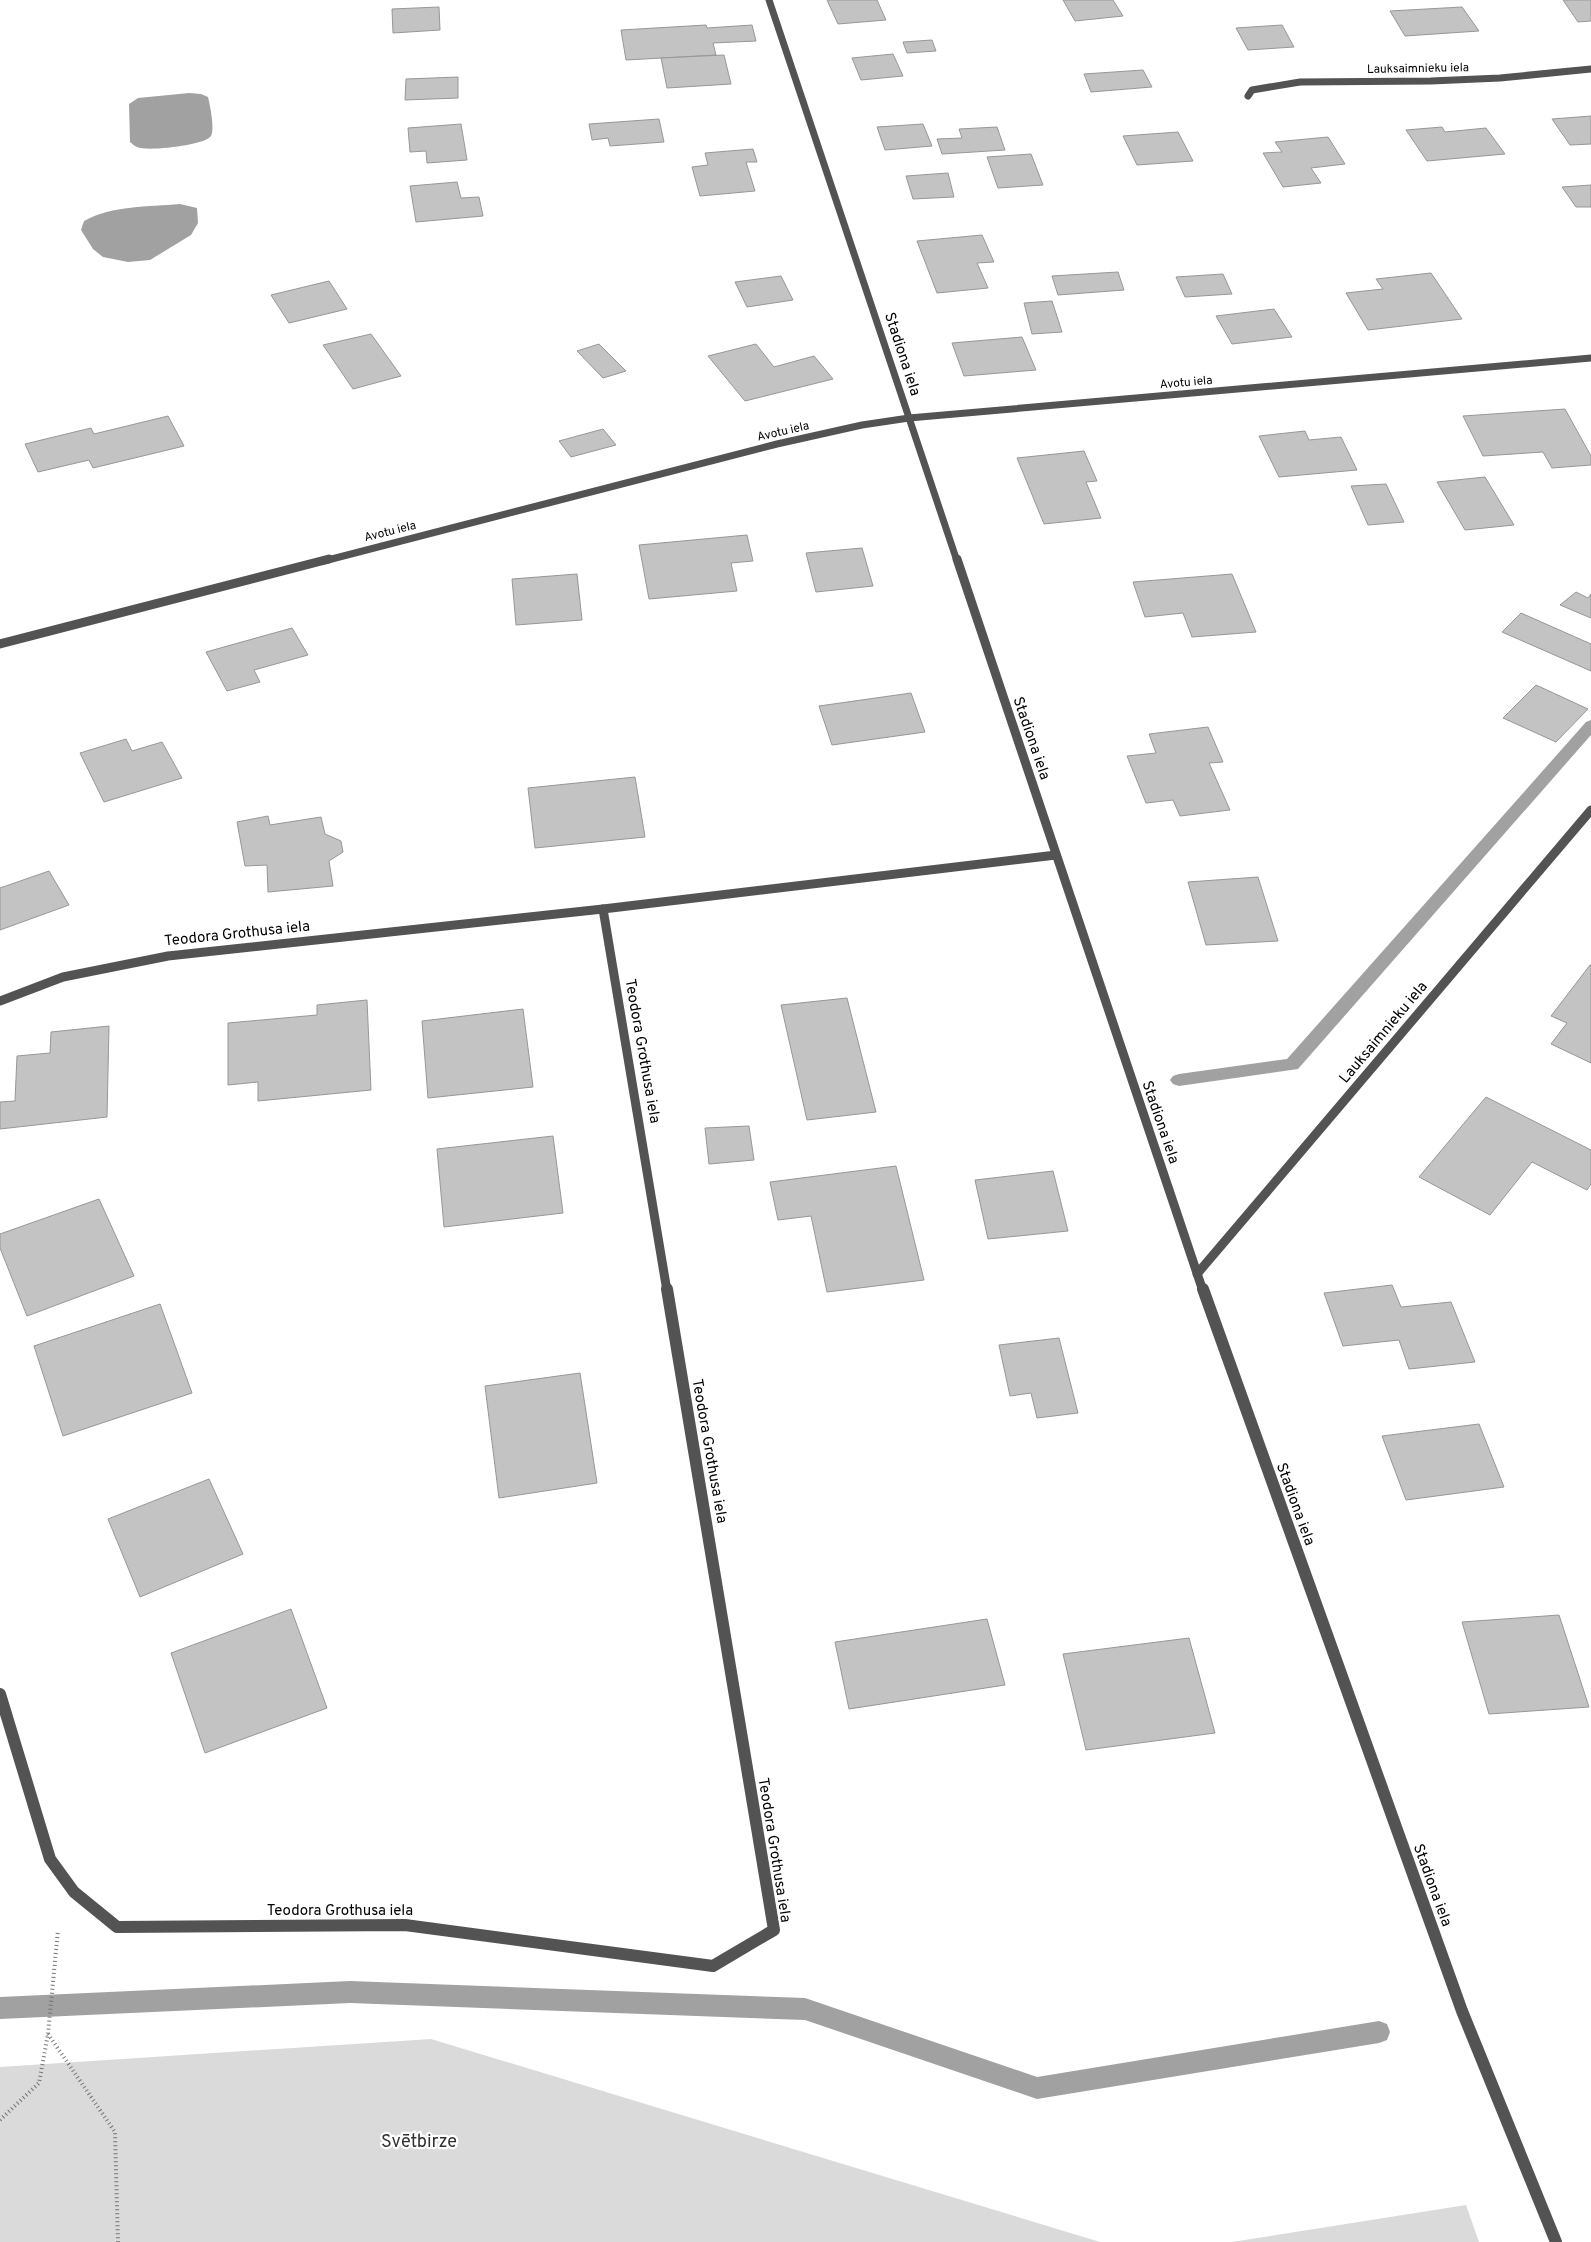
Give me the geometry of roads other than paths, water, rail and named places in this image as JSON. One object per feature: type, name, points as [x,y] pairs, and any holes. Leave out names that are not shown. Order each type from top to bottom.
[{"type":"street","name":"Stadiona iela","points":[[770,0],[908,418],[1197,1274],[1462,2011],[1556,2242]]},
{"type":"street","name":"Lauksaimnieku iela","points":[[1248,96],[1252,90],[1300,82],[1431,81],[1500,78],[1591,69]]},
{"type":"street","name":"Avotu iela","points":[[0,644],[768,446],[862,424],[908,418],[1591,358]]},
{"type":"street","name":"Lauksaimnieku iela","points":[[1197,1274],[1591,810]]},
{"type":"street","name":"Teodora Grothusa iela","points":[[0,1001],[63,977],[168,956],[602,909],[1056,855]]},
{"type":"street","name":"Teodora Grothusa iela","points":[[0,1694],[50,1859],[74,1892],[117,1927],[405,1925],[713,1966],[774,1930],[602,909]]},
{"type":"waterway","points":[[1179,1080],[1292,1065],[1591,725]]},
{"type":"waterway","points":[[0,2008],[350,1992],[805,2009],[1037,2088],[1379,2032]]},
{"type":"park label","name":"Svētbirze","points":[[419,2141]]}]
